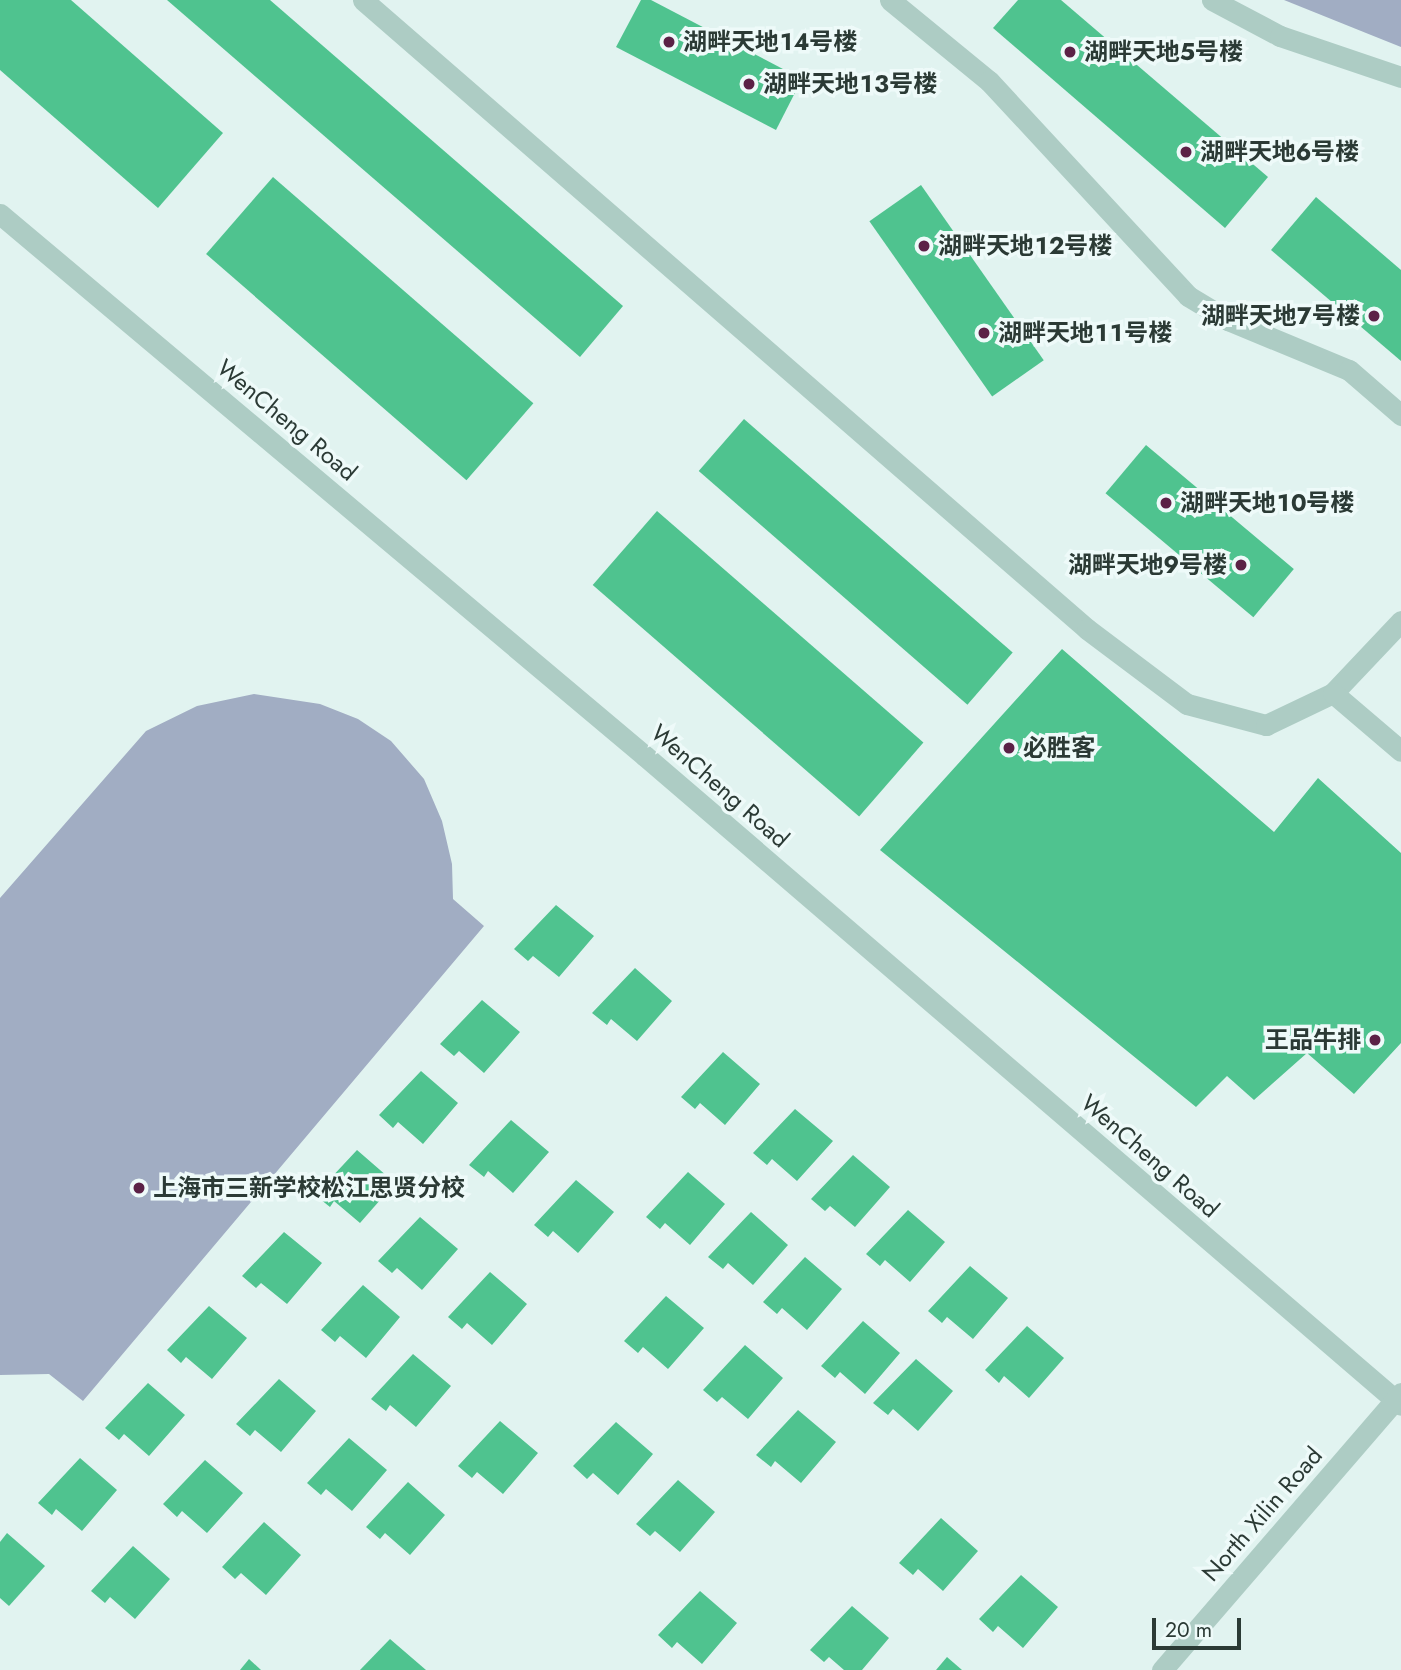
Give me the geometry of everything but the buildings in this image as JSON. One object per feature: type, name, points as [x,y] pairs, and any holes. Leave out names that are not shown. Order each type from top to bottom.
[{"type":"street","points":[[363,0],[1087,629],[1187,704],[1266,725],[1333,693],[1401,621]]},
{"type":"street","points":[[890,0],[989,81],[1188,296],[1228,320],[1349,370],[1401,415]]},
{"type":"street","points":[[1212,0],[1280,36],[1401,77]]},
{"type":"street","name":"WenCheng Road","points":[[0,214],[655,765],[1399,1399]]},
{"type":"street","points":[[1333,693],[1401,751]]},
{"type":"street","name":"North Xilin Road","points":[[1162,1670],[1399,1399]]},
{"type":"shaded area","points":[[1284,0],[1401,0],[1401,47],[1371,35]]},
{"type":"shaded area","name":"上海市三新学校松江思贤分校","points":[[254,694],[320,704],[358,719],[391,741],[424,779],[442,821],[452,864],[453,899],[484,926],[83,1401],[49,1374],[0,1375],[0,898],[146,731],[197,706]]},
{"type":"place","name":"湖畔天地１４号楼","points":[[669,42]]},
{"type":"place","name":"湖畔天地５号楼","points":[[1070,52]]},
{"type":"place","name":"湖畔天地１３号楼","points":[[749,84]]},
{"type":"place","name":"湖畔天地６号楼","points":[[1186,152]]},
{"type":"place","name":"湖畔天地１２号楼","points":[[924,246]]},
{"type":"place","name":"湖畔天地７号楼","points":[[1374,316]]},
{"type":"place","name":"湖畔天地１１号楼","points":[[984,333]]},
{"type":"place","name":"湖畔天地１０号楼","points":[[1166,503]]},
{"type":"place","name":"湖畔天地９号楼","points":[[1241,565]]},
{"type":"place","name":"必胜客","points":[[1009,748]]},
{"type":"place","name":"王品牛排","points":[[1375,1040]]},
{"type":"place","name":"上海市三新学校松江思贤分校","points":[[139,1188]]}]
